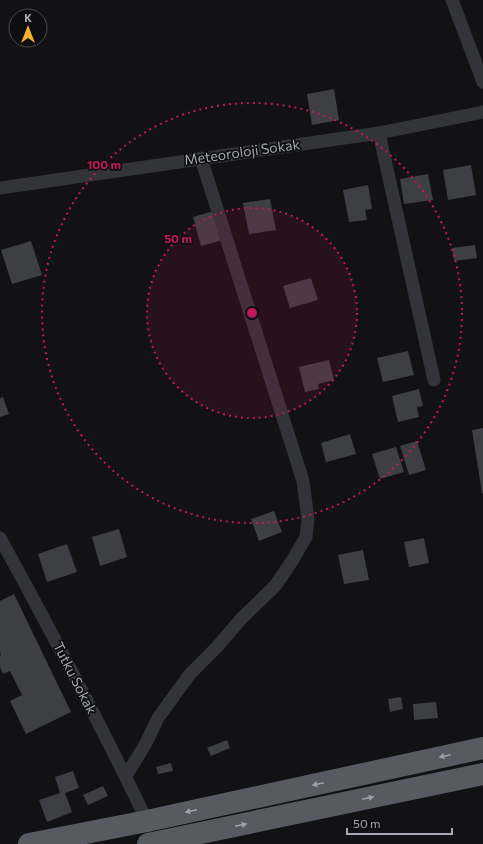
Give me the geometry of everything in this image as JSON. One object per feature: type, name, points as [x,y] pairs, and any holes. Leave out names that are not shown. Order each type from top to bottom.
[{"type":"highway","points":[[30,844],[147,821],[483,748]]},
{"type":"highway","points":[[150,844],[483,774]]},
{"type":"street","points":[[452,0],[483,82]]},
{"type":"street","name":"Meteoroloji Sokak","points":[[0,188],[379,132],[483,112]]},
{"type":"street","points":[[379,132],[434,380]]},
{"type":"street","points":[[126,776],[146,743],[158,718],[190,674],[217,647],[241,619],[275,586],[306,537],[308,519],[303,481],[201,158]]},
{"type":"street","name":"Tutku Sokak","points":[[0,538],[56,640],[126,776],[147,821],[150,844]]},
{"type":"building","points":[[334,89],[339,120],[312,125],[307,94]]},
{"type":"building","points":[[471,165],[476,195],[448,200],[443,170]]},
{"type":"building","points":[[428,174],[433,200],[404,204],[400,179]]},
{"type":"building","points":[[368,185],[372,209],[365,210],[367,220],[349,222],[343,190]]},
{"type":"building","points":[[270,199],[276,230],[249,234],[243,203]]},
{"type":"building","points":[[217,210],[226,239],[201,246],[193,217]]},
{"type":"building","points":[[31,241],[42,275],[12,284],[1,250]]},
{"type":"building","points":[[475,245],[477,258],[454,261],[452,248]]},
{"type":"building","points":[[311,278],[318,300],[290,308],[283,286]]},
{"type":"building","points":[[408,351],[414,375],[383,382],[377,358]]},
{"type":"building","points":[[329,360],[334,380],[318,384],[319,389],[305,392],[299,367]]},
{"type":"building","points":[[419,389],[423,406],[417,407],[419,417],[398,422],[392,396]]},
{"type":"building","points":[[3,397],[9,414],[0,417],[0,398]]},
{"type":"building","points":[[483,428],[483,493],[482,493],[472,430]]},
{"type":"building","points":[[350,434],[356,454],[326,462],[321,443]]},
{"type":"building","points":[[417,441],[426,470],[409,475],[400,446]]},
{"type":"building","points":[[396,447],[404,472],[380,479],[372,454]]},
{"type":"building","points":[[274,511],[282,532],[259,541],[251,519]]},
{"type":"building","points":[[119,529],[127,557],[100,566],[92,537]]},
{"type":"building","points":[[424,538],[429,563],[409,567],[404,542]]},
{"type":"building","points":[[67,544],[77,572],[47,582],[38,554]]},
{"type":"building","points":[[363,550],[369,580],[344,584],[338,555]]},
{"type":"building","points":[[14,594],[71,712],[26,734],[10,701],[22,695],[10,671],[3,674],[0,667],[0,601]]},
{"type":"building","points":[[401,697],[403,709],[390,712],[388,699]]},
{"type":"building","points":[[436,702],[438,718],[414,720],[413,704]]},
{"type":"building","points":[[227,740],[230,748],[211,756],[207,748]]},
{"type":"building","points":[[171,763],[173,771],[158,774],[156,767]]},
{"type":"building","points":[[73,771],[79,788],[65,793],[72,812],[47,822],[39,800],[60,793],[55,777]]},
{"type":"building","points":[[103,786],[108,796],[88,805],[83,795]]}]
